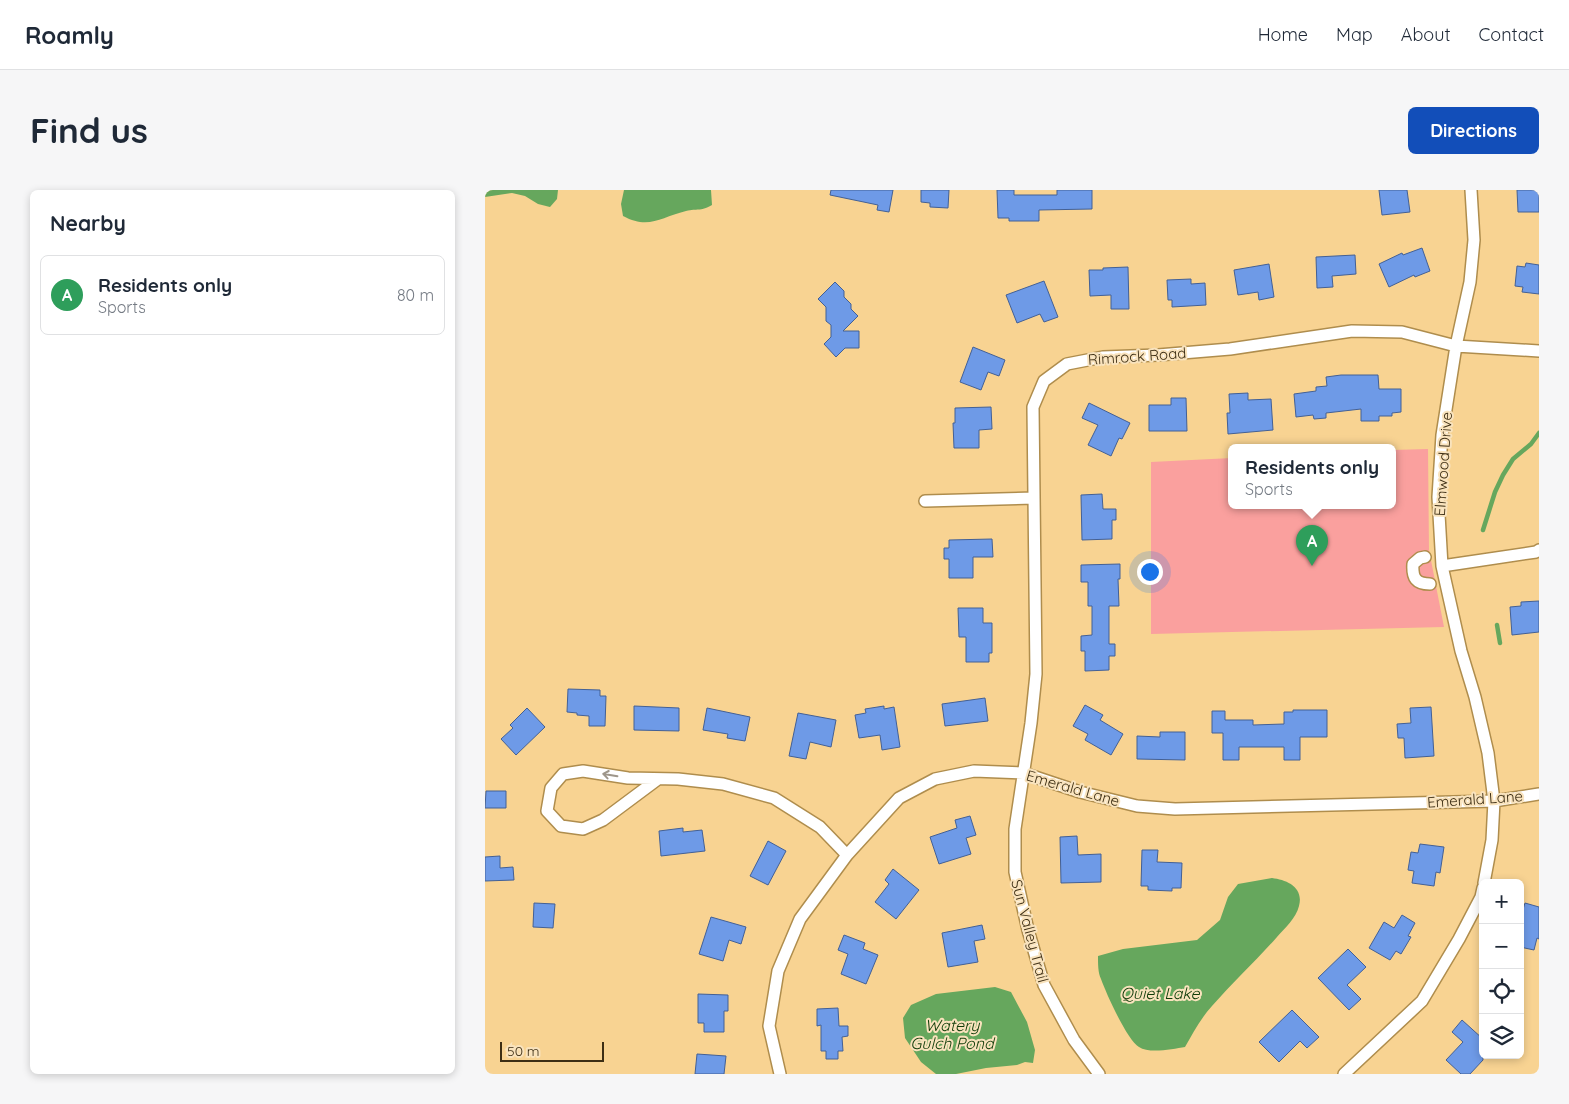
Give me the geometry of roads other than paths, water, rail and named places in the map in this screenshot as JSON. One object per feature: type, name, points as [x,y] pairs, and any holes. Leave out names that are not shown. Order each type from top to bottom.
[{"type":"street","name":"Elmwood Drive","points":[[1471,190],[1475,240],[1470,282],[1442,435],[1438,497],[1442,566],[1461,650],[1475,697],[1488,753],[1494,801],[1493,840],[1485,879]]},
{"type":"street","name":"Rimrock Road","points":[[1023,773],[1036,674],[1033,407],[1044,381],[1067,364],[1103,356],[1158,355],[1230,349],[1351,330],[1402,332],[1457,346],[1539,351]]},
{"type":"street","points":[[925,501],[1034,498]]},
{"type":"street","points":[[1442,566],[1538,552]]},
{"type":"street","points":[[1425,557],[1420,558],[1413,564],[1412,571],[1417,582],[1430,584]]},
{"type":"street","points":[[658,779],[603,820],[583,829],[561,826],[547,811],[551,788],[563,774],[583,771],[628,778],[658,779],[723,784],[774,798],[820,827],[847,855]]},
{"type":"street","name":"Emerald Lane","points":[[780,1074],[769,1026],[778,971],[800,918],[847,855],[899,798],[935,780],[974,771],[1023,773],[1080,792],[1137,806],[1175,808],[1494,801],[1539,794]]},
{"type":"street","name":"Sun Valley Trail","points":[[1023,773],[1015,829],[1015,872],[1028,930],[1044,985],[1074,1040],[1099,1074]]},
{"type":"street","points":[[1344,1074],[1422,1001],[1479,901]]},
{"type":"water","points":[[485,190],[558,190],[557,199],[550,207],[538,204],[525,196],[512,193],[485,197]]},
{"type":"water","points":[[624,190],[711,190],[712,205],[655,221],[640,222],[623,216],[621,204]]},
{"type":"water","name":"Quiet Lake","points":[[1272,878],[1288,883],[1297,889],[1299,894],[1299,906],[1290,923],[1208,1011],[1185,1047],[1155,1051],[1143,1049],[1134,1043],[1117,1016],[1107,995],[1099,974],[1098,956],[1123,949],[1197,940],[1220,920],[1228,897],[1238,884]]},
{"type":"water","name":"Watery Gulch Pond","points":[[995,987],[1011,992],[1027,1022],[1035,1050],[1033,1063],[1025,1062],[1017,1065],[986,1068],[956,1074],[936,1074],[921,1062],[905,1038],[903,1018],[911,1005],[936,994]]},
{"type":"waterway","points":[[1483,530],[1495,492],[1503,475],[1513,459],[1531,444],[1539,433]]},
{"type":"waterway","points":[[1497,625],[1500,643]]},
{"type":"place","name":"Residents only","points":[[1312,566]]}]
